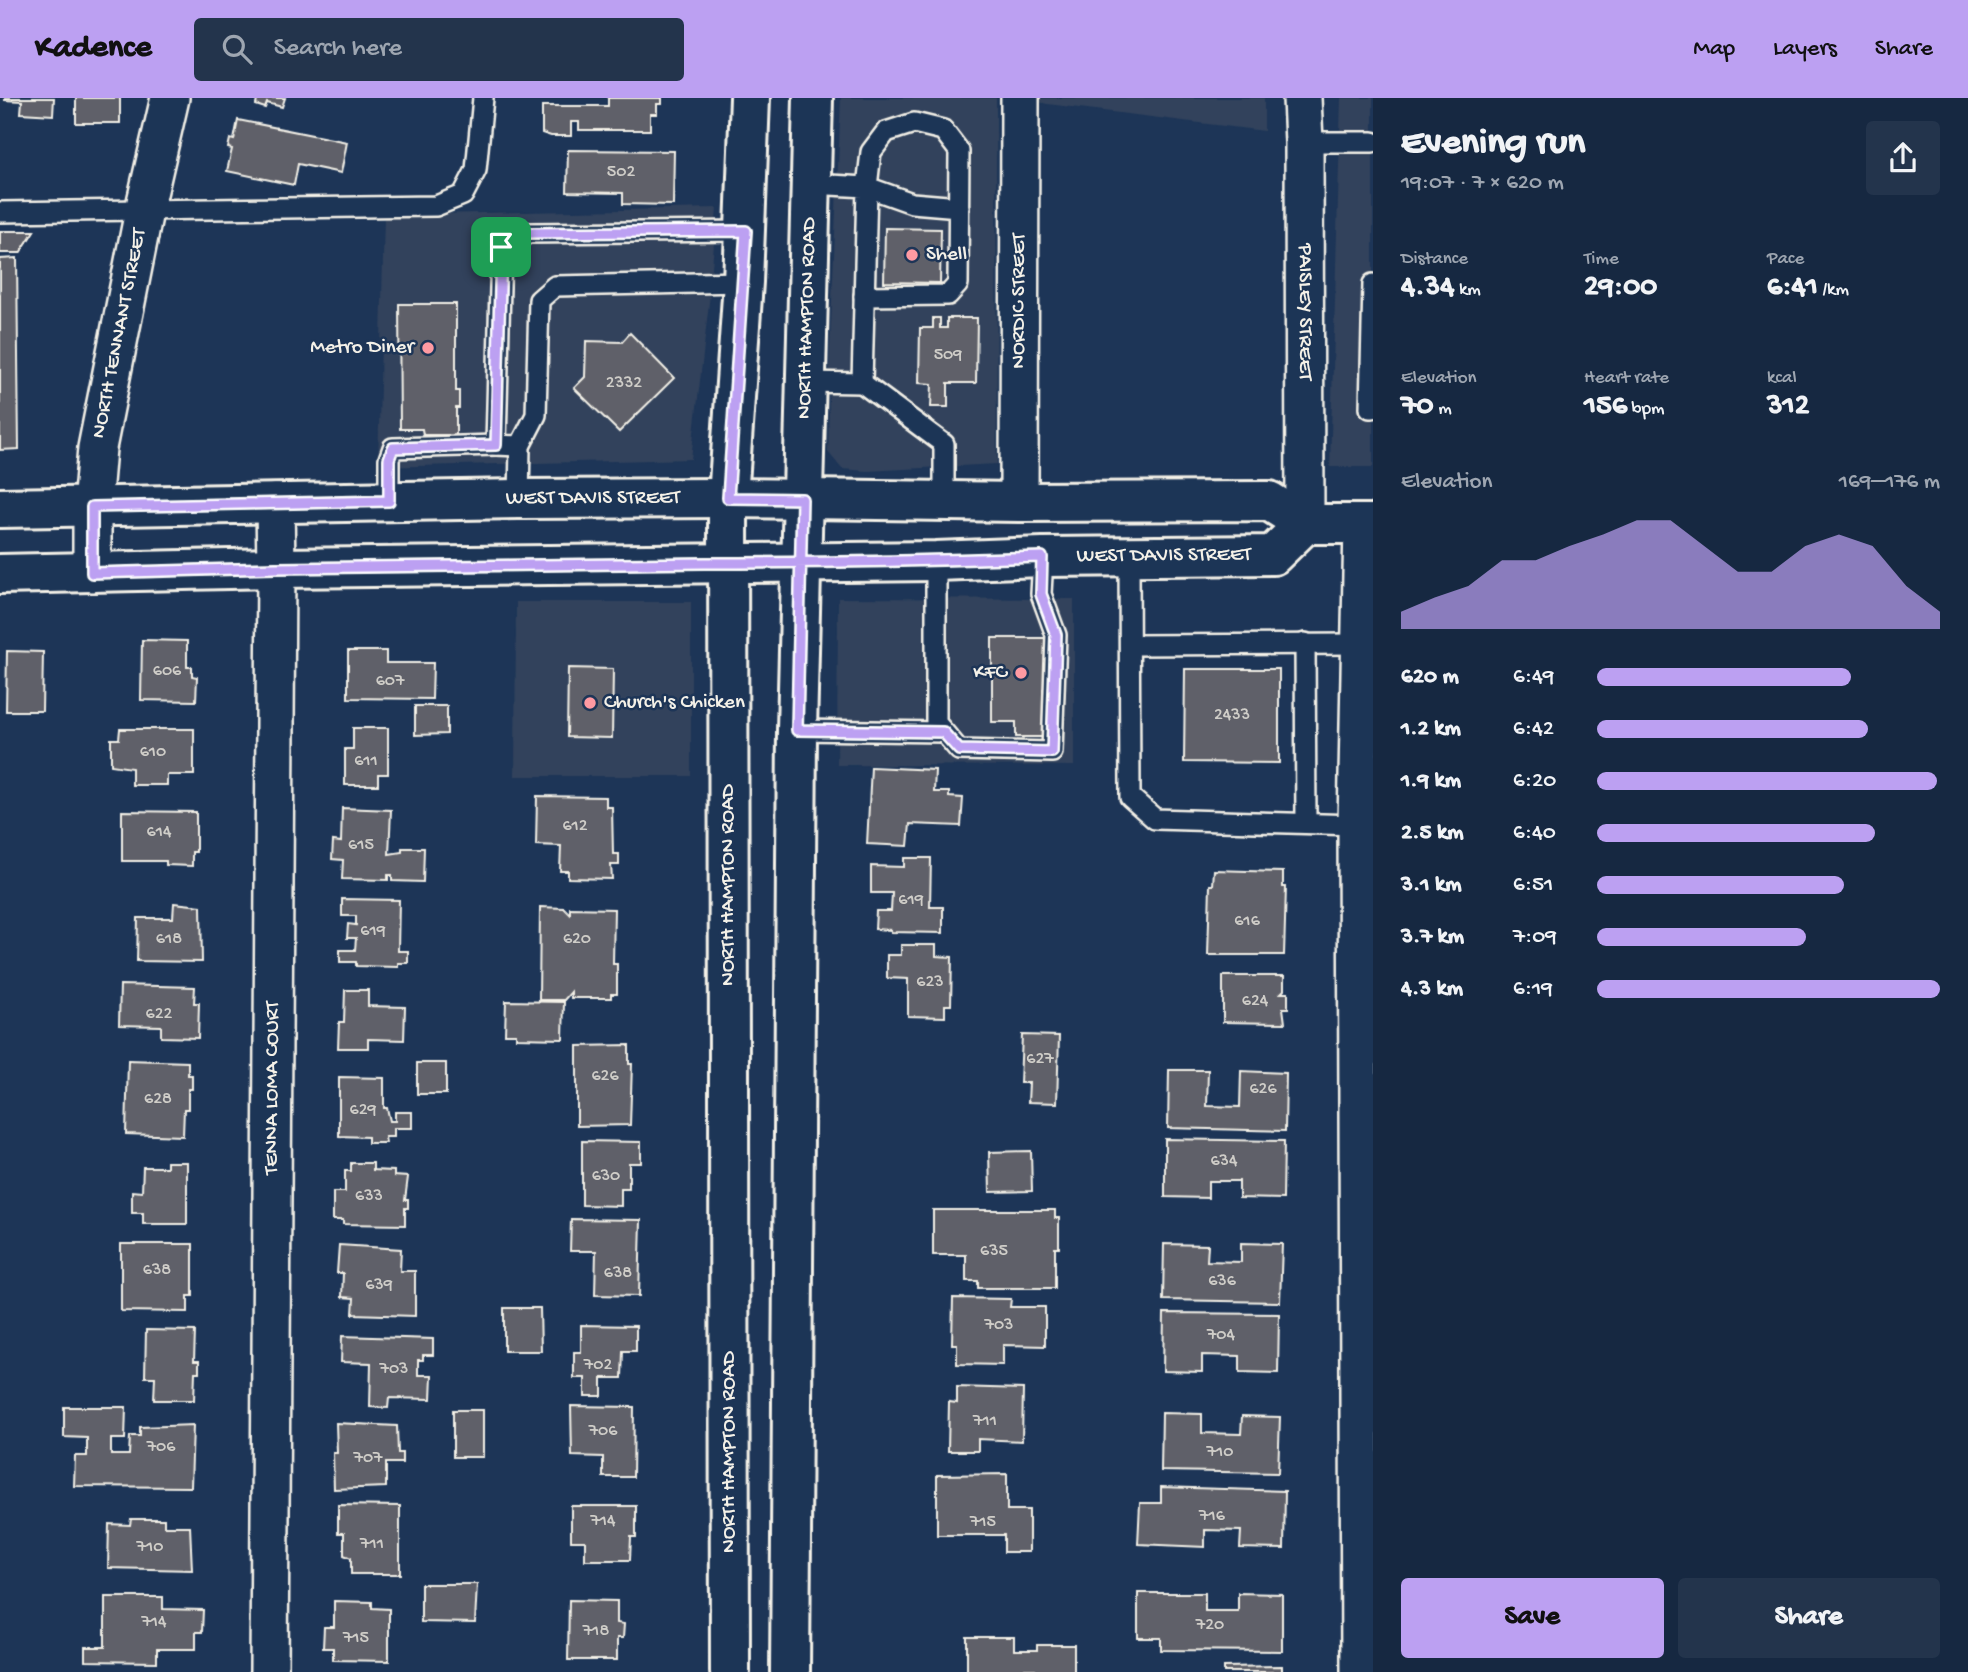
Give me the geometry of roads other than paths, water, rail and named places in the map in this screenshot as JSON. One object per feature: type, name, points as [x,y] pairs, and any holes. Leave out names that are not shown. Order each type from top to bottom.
[{"type":"main road","name":"NORTH HAMPTON ROAD","points":[[730,1672],[728,498],[746,231],[751,98]]},
{"type":"main road","name":"NORTH HAMPTON ROAD","points":[[790,1672],[797,730],[813,98]]},
{"type":"main road","name":"WEST DAVIS STREET","points":[[0,508],[519,499],[1269,501],[1304,524],[1273,555],[0,574]]},
{"type":"main road","points":[[1304,524],[1368,524]]},
{"type":"street","name":"NORTH TENNANT STREET","points":[[92,573],[92,507],[97,448],[144,211],[170,98]]},
{"type":"street","name":"NORDIC STREET","points":[[1019,502],[1020,98]]},
{"type":"street","name":"PAISLEY STREET","points":[[1302,98],[1304,524]]},
{"type":"street","name":"TENNA LOMA COURT","points":[[269,1672],[275,503]]},
{"type":"street","points":[[1360,1672],[1357,825],[1366,723],[1360,644],[1368,524]]},
{"type":"lane","points":[[0,212],[436,206],[463,195],[476,170],[483,98]]},
{"type":"lane","points":[[862,383],[864,296],[867,187],[870,152],[886,132],[914,123],[943,130],[959,151],[958,284],[948,295],[864,296]]},
{"type":"lane","points":[[1304,142],[1373,142]]},
{"type":"lane","points":[[811,184],[867,187],[912,203],[959,207]]},
{"type":"lane","points":[[496,445],[501,247],[528,233],[746,231]]},
{"type":"lane","points":[[519,499],[520,446],[536,415],[540,300],[555,286],[743,282]]},
{"type":"lane","points":[[1373,284],[1370,408],[1373,408]]},
{"type":"lane","points":[[806,382],[862,383],[944,443],[944,502]]},
{"type":"lane","points":[[389,501],[389,459],[393,448],[520,446]]},
{"type":"lane","points":[[1129,556],[1130,797],[1155,820],[1357,825]]},
{"type":"lane","points":[[936,561],[936,723],[959,750],[1052,752],[1056,635],[1041,594],[1042,557]]},
{"type":"lane","points":[[1305,643],[1306,823]]},
{"type":"lane","points":[[1130,645],[1360,644]]},
{"type":"lane","points":[[797,730],[943,732]]},
{"type":"place","name":"Shell","points":[[912,255]]},
{"type":"place","name":"Metro Diner","points":[[428,348]]},
{"type":"place","name":"KFC","points":[[1021,673]]},
{"type":"place","name":"Church's Chicken","points":[[590,703]]}]
